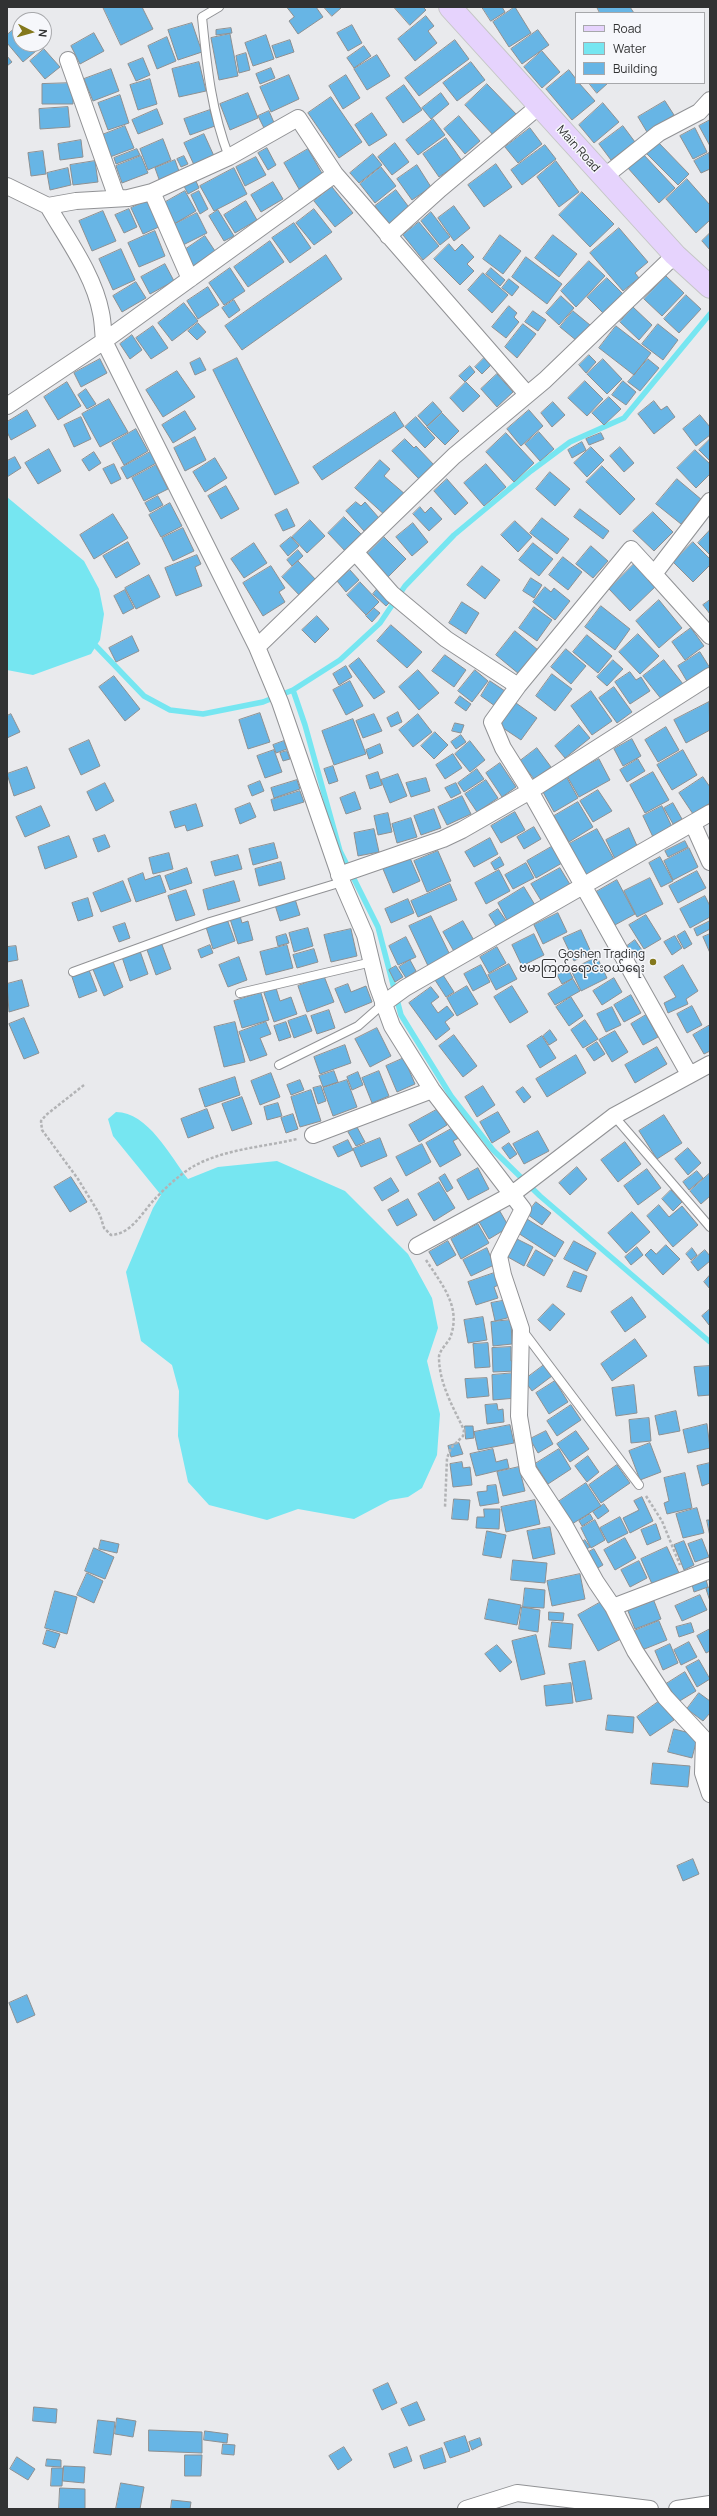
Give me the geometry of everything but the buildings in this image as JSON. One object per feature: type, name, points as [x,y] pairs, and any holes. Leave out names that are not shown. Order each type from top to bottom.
[{"type":"main road","name":"Main Road","points":[[450,7],[675,256],[710,287]]},
{"type":"street","points":[[68,60],[117,198]]},
{"type":"street","points":[[604,177],[659,133],[699,112],[710,100]]},
{"type":"street","points":[[388,236],[440,189],[539,106]]},
{"type":"street","points":[[48,206],[76,201],[117,198],[152,192],[229,157],[298,118],[335,174],[527,394]]},
{"type":"street","points":[[7,406],[104,341],[335,174]]},
{"type":"street","points":[[7,186],[48,206],[79,259],[97,299],[101,313],[104,341],[257,647],[278,696],[341,878],[365,935],[372,962],[393,996],[392,1026],[432,1090],[521,1187],[523,1209],[499,1256],[503,1275],[521,1329],[519,1416],[528,1470],[565,1526],[596,1582],[613,1607],[635,1651],[665,1697],[707,1740],[703,1773],[710,1794]]},
{"type":"street","points":[[152,192],[190,279]]},
{"type":"street","points":[[257,647],[356,553],[454,456],[545,380],[675,256]]},
{"type":"street","points":[[654,574],[710,501]]},
{"type":"street","points":[[689,1074],[530,791],[503,748],[492,722],[518,686],[631,548],[710,636]]},
{"type":"street","points":[[356,553],[397,598],[446,639],[518,686]]},
{"type":"street","points":[[341,878],[357,868],[443,839],[530,791],[710,676]]},
{"type":"street","points":[[393,996],[710,813]]},
{"type":"street","points":[[693,824],[710,862]]},
{"type":"street","points":[[417,1246],[521,1187],[614,1116],[689,1074],[710,1064]]},
{"type":"street","points":[[313,1135],[432,1090]]},
{"type":"street","points":[[613,1607],[685,1578],[710,1570]]},
{"type":"street","points":[[466,2509],[517,2493],[650,2509]]},
{"type":"street","points":[[677,2509],[710,2504]]},
{"type":"lane","points":[[219,7],[202,18],[210,92],[217,126],[229,157]]},
{"type":"lane","points":[[73,972],[210,922],[341,878]]},
{"type":"lane","points":[[240,994],[372,962]]},
{"type":"lane","points":[[279,1065],[358,1026],[393,996]]},
{"type":"lane","points":[[614,1116],[710,1227]]},
{"type":"lane","points":[[521,1329],[639,1485]]},
{"type":"path","points":[[84,1085],[46,1115],[41,1121],[42,1130],[78,1178],[100,1215],[104,1228],[111,1235],[119,1235],[129,1229],[155,1199],[193,1166],[245,1148],[274,1145],[313,1135]]},
{"type":"path","points":[[417,1246],[449,1295],[453,1306],[454,1319],[449,1339],[439,1356],[443,1386],[464,1430],[463,1436],[451,1448],[447,1458],[445,1507]]},
{"type":"path","points":[[639,1485],[662,1521],[685,1578]]},
{"type":"water","points":[[7,497],[84,561],[99,589],[104,614],[100,640],[91,654],[33,675],[7,670]]},
{"type":"water","points":[[116,1112],[128,1114],[138,1119],[148,1127],[166,1148],[188,1179],[218,1167],[277,1161],[345,1191],[408,1254],[432,1298],[438,1328],[427,1361],[440,1414],[437,1455],[422,1488],[408,1497],[390,1500],[354,1519],[298,1509],[267,1520],[209,1505],[188,1482],[178,1436],[179,1391],[172,1365],[141,1341],[126,1272],[153,1208],[161,1195],[113,1136],[108,1119]]},
{"type":"waterway","points":[[96,646],[144,696],[170,710],[203,714],[263,702],[293,690],[340,660],[380,623],[405,586],[454,535],[531,471],[570,442],[624,418],[710,314]]},
{"type":"waterway","points":[[293,690],[305,725],[340,851],[378,927],[401,1015],[451,1096],[493,1150],[540,1196],[710,1342]]},
{"type":"place","name":"Goshen Trading ဗမာကြက်ရောင်းဝယ်ရေး","points":[[653,962]]}]
